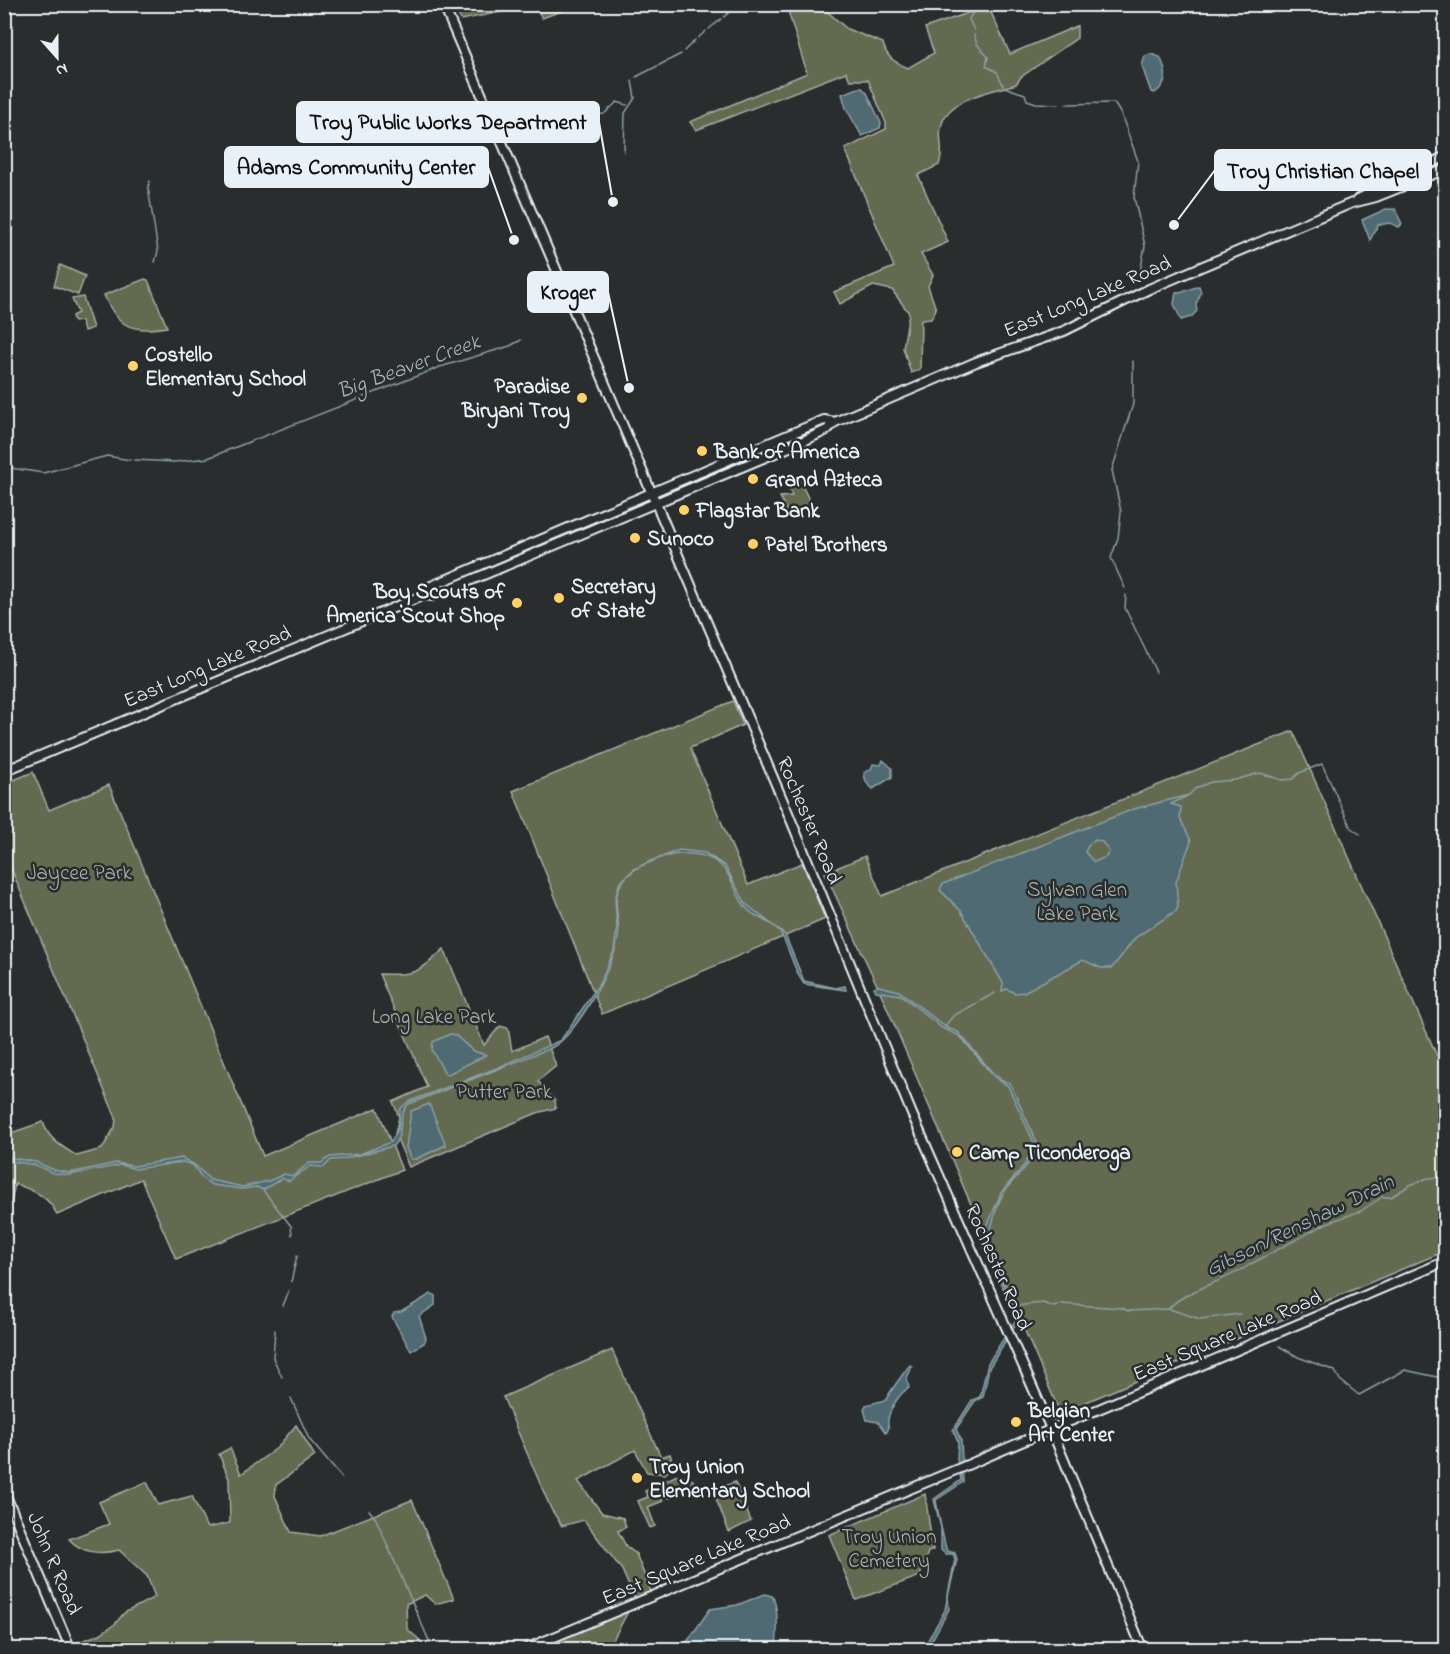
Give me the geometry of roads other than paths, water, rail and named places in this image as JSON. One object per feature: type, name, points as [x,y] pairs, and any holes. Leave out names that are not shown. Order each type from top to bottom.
[{"type":"main road","name":"Rochester Road","points":[[443,4],[656,503],[905,1097],[1051,1429],[1143,1650]]},
{"type":"main road","name":"East Long Lake Road","points":[[1352,203],[1372,190],[1446,156]]},
{"type":"main road","points":[[1398,188],[1396,182],[1423,169],[1426,164]]},
{"type":"main road","name":"East Long Lake Road","points":[[424,594],[433,596],[501,569],[795,445],[827,430],[835,422],[985,358],[1064,331],[1142,292],[1352,203],[1398,188],[1446,165]]},
{"type":"main road","name":"East Long Lake Road","points":[[4,771],[424,594],[429,587],[498,556],[824,420],[835,422]]},
{"type":"main road","points":[[795,432],[798,439],[795,445]]},
{"type":"main road","points":[[680,480],[677,487],[681,493]]},
{"type":"main road","points":[[622,504],[627,507],[627,515]]},
{"type":"main road","points":[[521,547],[519,555],[523,559]]},
{"type":"main road","points":[[498,556],[502,561],[501,569]]},
{"type":"main road","points":[[442,581],[441,586],[444,591]]},
{"type":"main road","name":"East Square Lake Road","points":[[523,1650],[1446,1261]]},
{"type":"main road","name":"John R Road","points":[[4,1491],[71,1650]]},
{"type":"water","points":[[1151,54],[1160,57],[1165,72],[1163,85],[1155,93],[1151,92],[1142,66],[1145,56]]},
{"type":"water","points":[[861,87],[867,93],[881,123],[880,128],[862,136],[846,108],[842,94]]},
{"type":"water","points":[[1386,209],[1395,209],[1402,224],[1399,227],[1390,223],[1378,225],[1370,240],[1362,220]]},
{"type":"water","points":[[1199,286],[1201,293],[1196,304],[1197,311],[1191,317],[1181,320],[1174,304],[1176,292],[1180,293]]},
{"type":"water","points":[[883,760],[892,768],[892,777],[873,789],[866,782],[864,773],[871,769],[873,764],[881,765]]},
{"type":"water","points":[[1189,795],[1171,804],[1181,807],[1180,818],[1191,841],[1176,882],[1178,907],[1176,911],[1136,937],[1112,968],[1101,968],[1083,960],[1024,992],[1015,993],[1007,989],[1002,991],[1003,983],[961,911],[940,890],[943,884],[1134,809]],"holes":[[[1096,840],[1102,842],[1109,851],[1106,857],[1094,862],[1085,852],[1089,844]]]},
{"type":"water","points":[[679,850],[705,853],[725,866],[746,904],[773,926],[748,910],[728,874],[719,864],[708,857],[695,854],[665,856]]},
{"type":"water","points":[[626,877],[617,894],[619,931],[615,949],[610,964],[593,998],[572,1030],[561,1041],[551,1048],[409,1104],[403,1113],[399,1136],[393,1146],[344,1159],[331,1160],[324,1167],[310,1166],[289,1181],[282,1178],[263,1190],[257,1187],[242,1189],[212,1185],[202,1178],[193,1165],[183,1162],[135,1169],[121,1165],[69,1175],[53,1173],[35,1165],[5,1160],[5,1157],[36,1162],[54,1170],[70,1173],[116,1163],[134,1166],[182,1158],[195,1165],[210,1180],[243,1187],[269,1181],[284,1174],[293,1176],[309,1163],[321,1163],[330,1157],[360,1154],[391,1142],[398,1129],[400,1109],[408,1102],[497,1068],[561,1040],[599,984],[614,951],[617,927],[615,899],[619,884]]},
{"type":"water","points":[[779,931],[785,935],[804,981],[836,988],[845,986],[846,990],[804,984]]},
{"type":"water","points":[[874,987],[899,991],[947,1028],[958,1032],[992,1072],[1003,1081],[1010,1083],[1037,1143],[1032,1157],[1000,1200],[985,1244],[1019,1319],[989,1368],[983,1397],[975,1401],[956,1429],[961,1440],[963,1482],[936,1500],[947,1551],[955,1553],[957,1559],[948,1596],[949,1609],[927,1649],[923,1649],[945,1610],[955,1559],[953,1554],[945,1554],[941,1550],[941,1528],[934,1499],[961,1480],[957,1459],[958,1442],[953,1430],[972,1400],[980,1397],[988,1363],[1017,1318],[981,1241],[1001,1193],[1025,1164],[1035,1145],[1008,1086],[994,1077],[960,1036],[942,1028],[901,995],[876,991]]},
{"type":"water","points":[[450,1034],[455,1035],[473,1051],[486,1055],[446,1075],[432,1050],[433,1042]]},
{"type":"water","points":[[429,1104],[446,1145],[416,1159],[411,1159],[406,1148],[411,1111]]},
{"type":"water","points":[[431,1294],[435,1295],[435,1305],[419,1316],[426,1338],[424,1343],[411,1351],[392,1317],[394,1313],[401,1312]]},
{"type":"water","points":[[910,1365],[912,1367],[907,1378],[909,1388],[902,1393],[893,1407],[886,1433],[878,1422],[867,1420],[864,1409],[866,1405],[886,1400]]},
{"type":"water","points":[[765,1594],[772,1596],[776,1607],[776,1649],[682,1649],[710,1609],[737,1605]]},
{"type":"waterway","name":"Big Beaver Creek","points":[[724,17],[738,4]]},
{"type":"waterway","name":"Big Beaver Creek","points":[[973,4],[975,9],[969,19],[974,30]]},
{"type":"waterway","name":"Big Beaver Creek","points":[[709,29],[721,19]]},
{"type":"waterway","name":"Big Beaver Creek","points":[[698,38],[706,31]]},
{"type":"waterway","name":"Big Beaver Creek","points":[[974,35],[977,44],[988,57],[986,66],[997,72],[1004,87],[1025,94],[1027,100],[1036,103],[1059,104]]},
{"type":"waterway","name":"Big Beaver Creek","points":[[684,51],[695,40]]},
{"type":"waterway","name":"Big Beaver Creek","points":[[636,77],[681,54]]},
{"type":"waterway","name":"Big Beaver Creek","points":[[624,152],[625,113],[635,98],[632,81]]},
{"type":"waterway","points":[[587,128],[592,115],[604,114],[617,102],[627,105]]},
{"type":"waterway","name":"Big Beaver Creek","points":[[1066,104],[1114,103],[1121,114],[1138,161],[1134,197],[1145,246],[1140,273]]},
{"type":"waterway","points":[[150,181],[148,187],[158,251],[155,262]]},
{"type":"waterway","name":"Big Beaver Creek","points":[[134,460],[175,462],[208,458],[440,367],[510,346],[521,340]]},
{"type":"waterway","name":"Big Beaver Creek","points":[[1125,588],[1111,558],[1118,538],[1121,512],[1112,470],[1133,404],[1133,361]]},
{"type":"waterway","name":"Big Beaver Creek","points":[[4,467],[43,473],[107,456],[130,460]]},
{"type":"waterway","name":"Big Beaver Creek","points":[[1126,595],[1125,608],[1156,672]]},
{"type":"waterway","points":[[1196,788],[1211,782],[1235,780],[1260,773],[1282,780],[1293,779],[1299,773],[1322,764],[1351,828],[1360,834]]},
{"type":"waterway","points":[[945,1026],[953,1016],[995,993]]},
{"type":"waterway","name":"Gibson/Renshaw Drain","points":[[1169,1309],[1174,1303],[1193,1292],[1241,1270],[1327,1223],[1361,1211],[1382,1197],[1391,1197],[1410,1185],[1428,1178],[1446,1177]]},
{"type":"waterway","points":[[263,1190],[291,1226],[292,1235]]},
{"type":"waterway","points":[[291,1282],[297,1256]]},
{"type":"waterway","points":[[283,1306],[289,1290]]},
{"type":"waterway","points":[[1015,1306],[1043,1303],[1054,1307],[1061,1304],[1122,1308],[1128,1311],[1169,1309],[1200,1319],[1240,1314]]},
{"type":"waterway","points":[[275,1330],[273,1358],[282,1377]]},
{"type":"waterway","points":[[1279,1346],[1298,1357],[1335,1371],[1340,1380],[1359,1395],[1405,1370],[1446,1379]]},
{"type":"waterway","points":[[291,1398],[309,1439],[342,1478]]},
{"type":"waterway","points":[[369,1510],[376,1519],[433,1650]]},
{"type":"place","name":"Troy Public Works Department","points":[[613,202]]},
{"type":"place","name":"Troy Christian Chapel","points":[[1174,225]]},
{"type":"place","name":"Adams Community Center","points":[[514,240]]},
{"type":"place","name":"Costello Elementary School","points":[[133,366]]},
{"type":"place","name":"Kroger","points":[[629,388]]},
{"type":"place","name":"Paradise Biryani Troy","points":[[582,398]]},
{"type":"place","name":"Bank of America","points":[[702,451]]},
{"type":"place","name":"Grand Azteca","points":[[753,479]]},
{"type":"place","name":"Flagstar Bank","points":[[684,510]]},
{"type":"place","name":"Sunoco","points":[[635,538]]},
{"type":"place","name":"Patel Brothers","points":[[753,544]]},
{"type":"place","name":"Secretary of State","points":[[559,598]]},
{"type":"place","name":"Boy Scouts of America Scout Shop","points":[[517,603]]},
{"type":"place","name":"Camp Ticonderoga","points":[[957,1152]]},
{"type":"place","name":"Belgian Art Center","points":[[1016,1422]]},
{"type":"place","name":"Troy Union Elementary School","points":[[637,1478]]},
{"type":"park label","name":"Jaycee Park","points":[[79,872]]},
{"type":"park label","name":"Sylvan Glen Lake Park","points":[[1077,901]]},
{"type":"park label","name":"Long Lake Park","points":[[434,1016]]},
{"type":"park label","name":"Putter Park","points":[[504,1091]]},
{"type":"park label","name":"Troy Union Cemetery","points":[[889,1548]]}]
